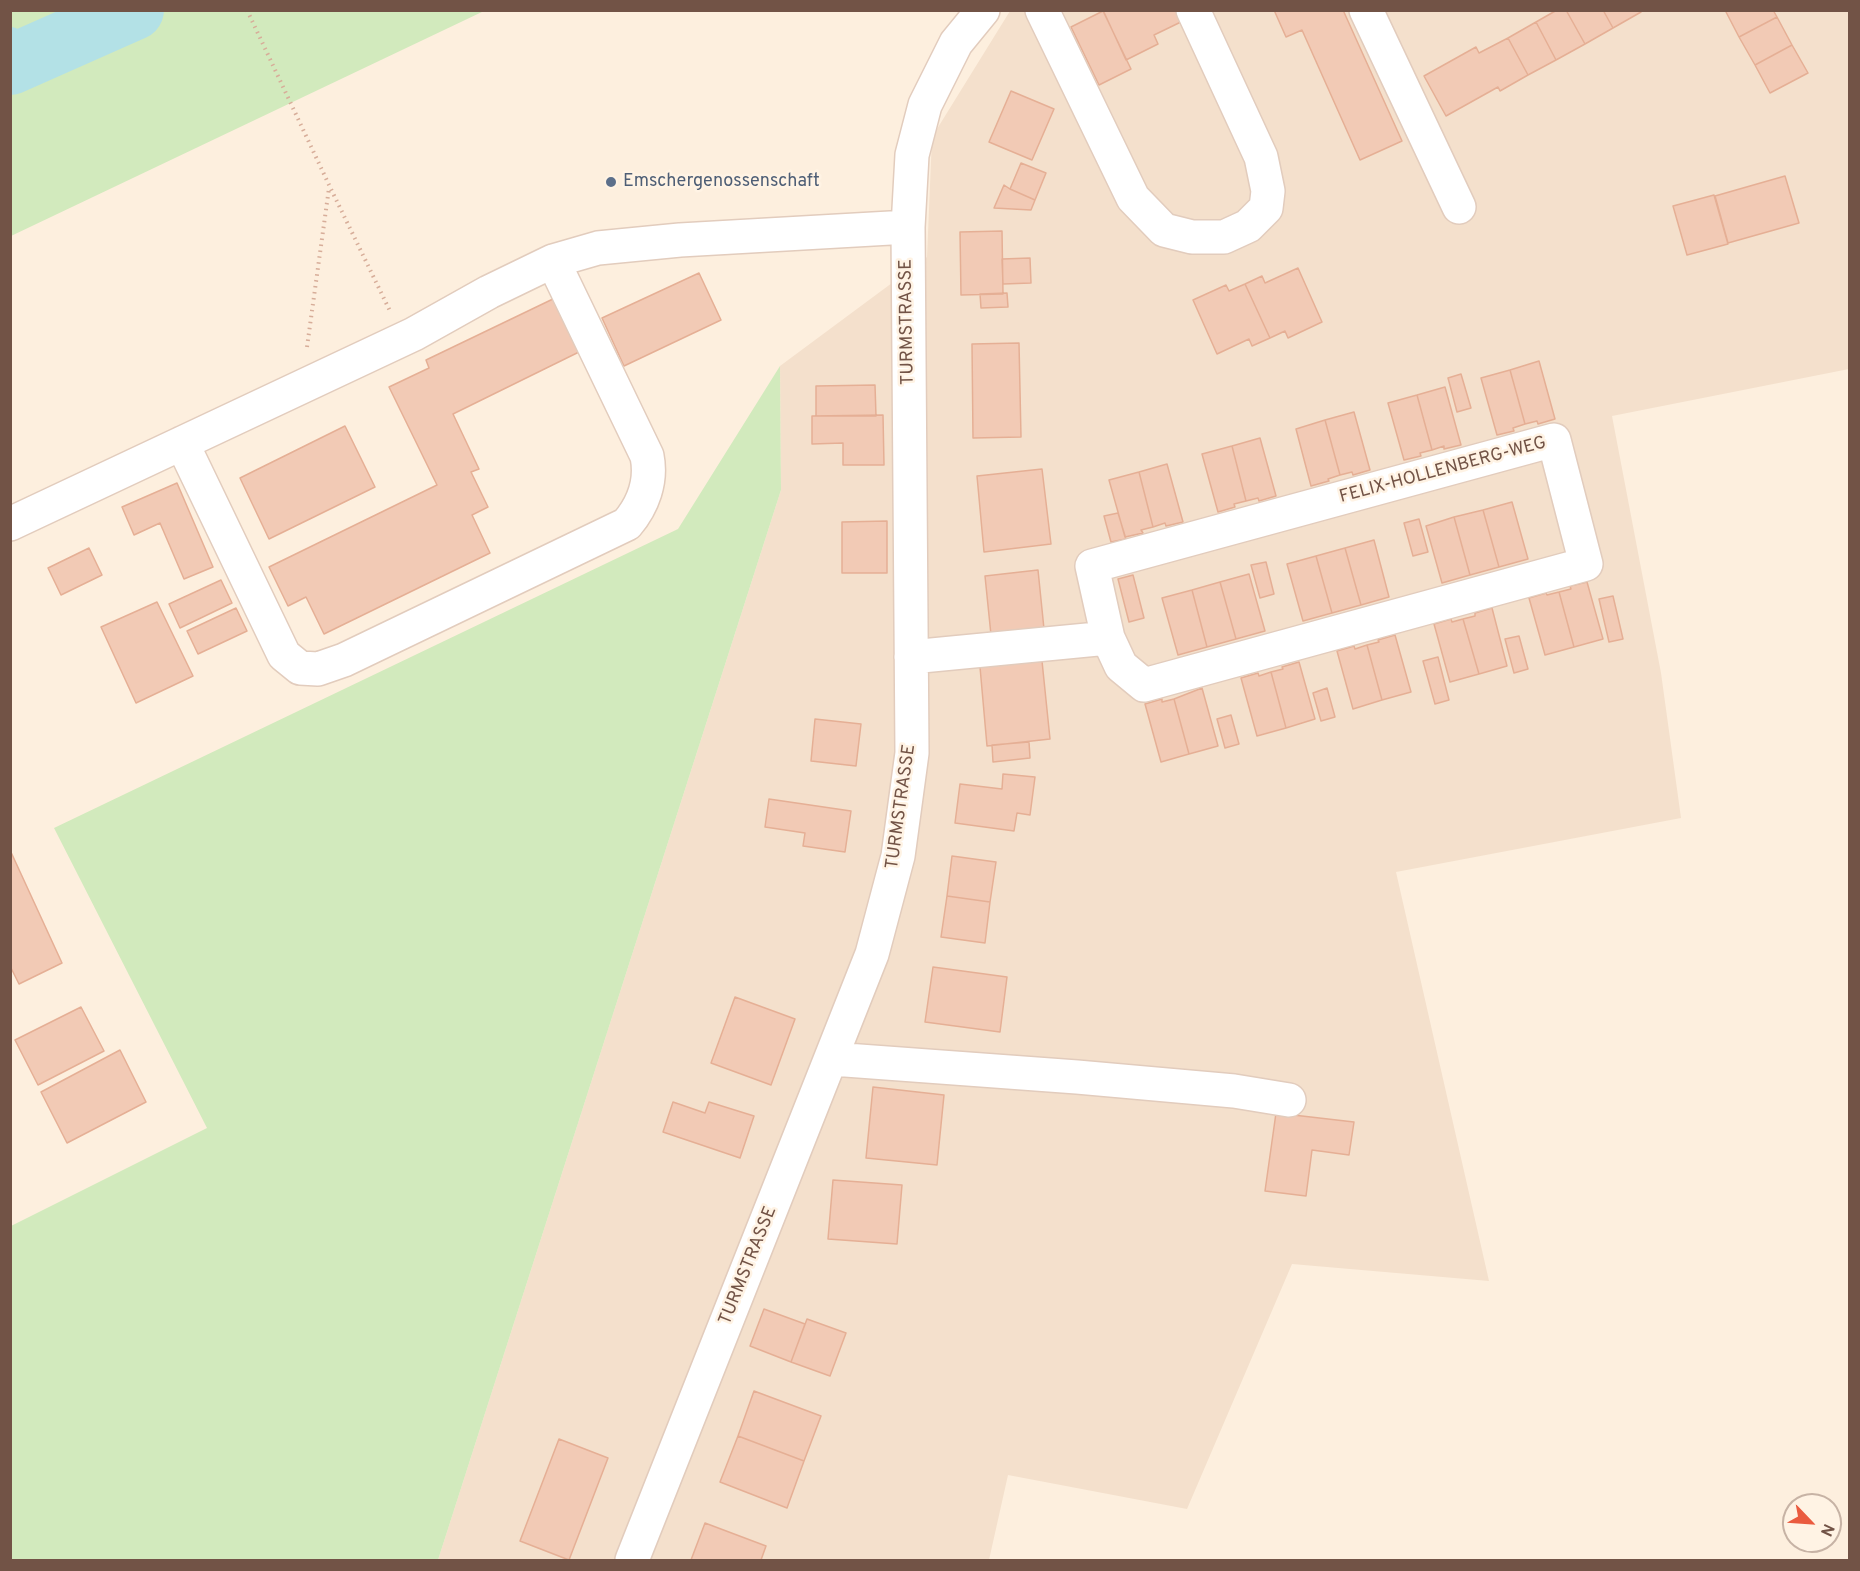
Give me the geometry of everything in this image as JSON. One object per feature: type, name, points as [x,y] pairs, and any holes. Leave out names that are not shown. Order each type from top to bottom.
[{"type":"street","name":"TURMSTRASSE","points":[[636,1550],[872,954],[898,856],[912,753],[908,227],[912,155],[925,105],[956,43],[983,10]]},
{"type":"street","points":[[1042,10],[1133,198],[1164,230],[1192,237],[1224,237],[1248,226],[1266,208],[1268,191],[1261,157],[1193,10]]},
{"type":"street","points":[[1366,10],[1459,207]]},
{"type":"street","points":[[10,524],[414,334],[489,292],[553,261],[598,248],[680,240],[908,227]]},
{"type":"street","points":[[182,443],[285,655],[300,668],[318,669],[344,660],[627,524],[638,511],[645,493],[650,469],[647,456],[553,261]]},
{"type":"street","name":"FELIX-HOLLENBERG-WEG","points":[[1554,440],[1586,564],[1144,685],[1121,666],[1108,638],[1092,566],[1554,440]]},
{"type":"street","points":[[912,657],[1108,638]]},
{"type":"street","points":[[832,1059],[1077,1077],[1234,1092],[1289,1100]]},
{"type":"path","points":[[247,10],[404,338]]},
{"type":"path","points":[[301,387],[330,187]]},
{"type":"shaded area","points":[[1010,11],[1849,11],[1849,369],[1612,416],[1661,673],[1681,818],[1396,872],[1489,1281],[1292,1264],[1187,1509],[1008,1475],[989,1560],[438,1560],[781,490],[780,366],[927,257],[932,137]]},
{"type":"green space","points":[[11,10],[484,10],[484,11],[11,236]]},
{"type":"green space","points":[[780,366],[781,490],[438,1560],[11,1560],[11,1226],[207,1128],[54,828],[678,529]]},
{"type":"building","points":[[1103,10],[1181,10],[1185,20],[1154,35],[1158,44],[1126,60]]},
{"type":"building","points":[[1274,10],[1343,10],[1402,141],[1360,160],[1302,30],[1286,37]]},
{"type":"building","points":[[1557,10],[1566,10],[1585,44],[1556,60],[1536,22]]},
{"type":"building","points":[[1566,10],[1603,10],[1613,28],[1585,44]]},
{"type":"building","points":[[1603,10],[1640,10],[1641,12],[1613,28]]},
{"type":"building","points":[[1725,10],[1773,10],[1777,17],[1739,37]]},
{"type":"building","points":[[1103,11],[1131,69],[1099,85],[1071,27]]},
{"type":"building","points":[[1777,17],[1792,45],[1755,65],[1739,37]]},
{"type":"building","points":[[1536,22],[1556,60],[1528,75],[1508,38]]},
{"type":"building","points":[[1508,38],[1528,75],[1500,91],[1498,87],[1446,116],[1424,76],[1476,47],[1479,53]]},
{"type":"building","points":[[1792,45],[1808,73],[1770,93],[1755,65]]},
{"type":"building","points":[[1011,91],[1054,109],[1032,160],[989,142]]},
{"type":"building","points":[[1021,163],[1046,173],[1035,200],[1010,189]]},
{"type":"building","points":[[1785,176],[1799,223],[1728,243],[1715,196]]},
{"type":"building","points":[[1004,185],[1035,200],[1031,210],[994,208]]},
{"type":"building","points":[[1714,195],[1728,244],[1687,255],[1673,206]]},
{"type":"building","points":[[1002,231],[1003,294],[961,295],[960,232]]},
{"type":"building","points":[[1030,258],[1031,283],[1003,284],[1002,259]]},
{"type":"building","points":[[1298,268],[1322,322],[1288,338],[1285,331],[1270,338],[1245,284],[1262,276],[1265,283]]},
{"type":"building","points":[[699,273],[721,320],[624,366],[602,318]]},
{"type":"building","points":[[1245,284],[1270,338],[1252,346],[1249,339],[1217,354],[1193,300],[1226,285],[1229,291]]},
{"type":"building","points":[[1007,293],[1008,307],[981,308],[980,294]]},
{"type":"building","points":[[555,298],[581,351],[453,414],[479,469],[471,472],[488,507],[472,515],[490,553],[324,634],[306,597],[288,606],[269,567],[437,485],[389,387],[429,368],[426,360]]},
{"type":"building","points":[[1019,343],[1021,437],[973,438],[972,344]]},
{"type":"building","points":[[1539,361],[1555,419],[1538,424],[1537,421],[1525,424],[1510,370]]},
{"type":"building","points":[[1510,370],[1525,424],[1513,428],[1514,431],[1497,435],[1481,378]]},
{"type":"building","points":[[1461,374],[1471,408],[1457,412],[1448,378]]},
{"type":"building","points":[[875,385],[876,416],[816,416],[816,386]]},
{"type":"building","points":[[1445,387],[1461,445],[1444,449],[1444,446],[1432,450],[1417,395]]},
{"type":"building","points":[[1417,395],[1432,450],[1420,453],[1421,456],[1404,460],[1388,403]]},
{"type":"building","points":[[1354,412],[1370,470],[1353,475],[1352,472],[1340,475],[1325,420]]},
{"type":"building","points":[[883,415],[884,465],[843,465],[843,443],[812,444],[812,416]]},
{"type":"building","points":[[1325,420],[1340,475],[1311,486],[1296,429]]},
{"type":"building","points":[[345,426],[375,487],[269,539],[240,478]]},
{"type":"building","points":[[1260,438],[1276,496],[1259,501],[1258,498],[1246,501],[1232,446]]},
{"type":"building","points":[[1232,446],[1246,501],[1218,512],[1202,454]]},
{"type":"building","points":[[1167,464],[1183,522],[1166,526],[1165,523],[1153,527],[1139,472]]},
{"type":"building","points":[[1042,469],[1051,544],[984,552],[977,476]]},
{"type":"building","points":[[1139,472],[1153,527],[1141,530],[1143,533],[1125,537],[1109,480]]},
{"type":"building","points":[[177,483],[213,567],[184,579],[160,523],[134,535],[122,507]]},
{"type":"building","points":[[1512,502],[1528,559],[1499,567],[1483,510]]},
{"type":"building","points":[[1483,510],[1499,567],[1470,575],[1454,517]]},
{"type":"building","points":[[1118,513],[1126,539],[1111,542],[1104,516]]},
{"type":"building","points":[[1454,517],[1470,575],[1442,583],[1426,526]]},
{"type":"building","points":[[1419,519],[1428,552],[1413,556],[1404,523]]},
{"type":"building","points":[[887,521],[887,573],[842,573],[842,522]]},
{"type":"building","points":[[1374,540],[1389,597],[1361,605],[1345,548]]},
{"type":"building","points":[[89,548],[102,575],[61,595],[48,568]]},
{"type":"building","points":[[1345,548],[1361,605],[1332,613],[1316,556]]},
{"type":"building","points":[[1316,556],[1332,613],[1303,621],[1287,564]]},
{"type":"building","points":[[1266,562],[1274,594],[1260,598],[1251,565]]},
{"type":"building","points":[[1038,570],[1044,629],[991,635],[985,576]]},
{"type":"building","points":[[1249,574],[1265,631],[1236,639],[1220,582]]},
{"type":"building","points":[[1133,575],[1144,618],[1129,622],[1118,579]]},
{"type":"building","points":[[221,580],[232,603],[180,628],[169,604]]},
{"type":"building","points":[[1220,582],[1236,639],[1207,647],[1192,590]]},
{"type":"building","points":[[1587,582],[1603,639],[1574,647],[1559,592],[1571,589],[1570,586]]},
{"type":"building","points":[[1192,590],[1207,647],[1178,655],[1162,598]]},
{"type":"building","points":[[1559,592],[1574,647],[1545,655],[1529,598]]},
{"type":"building","points":[[1613,596],[1623,639],[1609,642],[1599,599]]},
{"type":"building","points":[[157,602],[193,676],[136,703],[101,627]]},
{"type":"building","points":[[236,608],[247,631],[198,654],[187,631]]},
{"type":"building","points":[[1492,608],[1507,666],[1479,674],[1463,619]]},
{"type":"building","points":[[1451,619],[1452,622],[1463,619],[1479,674],[1450,682],[1434,624]]},
{"type":"building","points":[[1395,635],[1411,692],[1382,700],[1367,645]]},
{"type":"building","points":[[1519,636],[1528,669],[1514,673],[1505,639]]},
{"type":"building","points":[[1367,645],[1382,700],[1353,709],[1337,651]]},
{"type":"building","points":[[1438,657],[1449,700],[1435,704],[1423,661]]},
{"type":"building","points":[[1042,661],[1050,739],[987,746],[980,667]]},
{"type":"building","points":[[1299,662],[1315,719],[1286,728],[1271,672]]},
{"type":"building","points":[[1271,672],[1286,728],[1257,736],[1241,678]]},
{"type":"building","points":[[1202,688],[1218,746],[1189,754],[1174,699]]},
{"type":"building","points":[[1327,688],[1335,717],[1321,721],[1313,693]]},
{"type":"building","points":[[1162,699],[1162,702],[1174,699],[1189,754],[1161,762],[1145,704]]},
{"type":"building","points":[[1231,715],[1239,744],[1225,748],[1217,719]]},
{"type":"building","points":[[815,719],[861,724],[856,766],[811,761]]},
{"type":"building","points":[[1029,742],[1030,758],[993,762],[992,745]]},
{"type":"building","points":[[1003,774],[1035,777],[1030,815],[1017,813],[1014,831],[955,823],[960,784],[1002,789]]},
{"type":"building","points":[[769,799],[851,811],[845,852],[803,846],[805,833],[765,827]]},
{"type":"building","points":[[10,850],[62,963],[19,984],[10,966]]},
{"type":"building","points":[[952,856],[996,862],[990,902],[947,896]]},
{"type":"building","points":[[947,896],[990,902],[985,943],[941,937]]},
{"type":"building","points":[[933,967],[1007,977],[1000,1032],[925,1022]]},
{"type":"building","points":[[735,997],[795,1019],[771,1085],[711,1063]]},
{"type":"building","points":[[81,1007],[104,1051],[38,1085],[15,1040]]},
{"type":"building","points":[[120,1050],[146,1102],[67,1143],[41,1092]]},
{"type":"building","points":[[873,1087],[944,1095],[937,1165],[866,1158]]},
{"type":"building","points":[[673,1102],[705,1113],[709,1102],[754,1116],[740,1158],[663,1132]]},
{"type":"building","points":[[1276,1113],[1354,1122],[1349,1155],[1312,1150],[1306,1196],[1265,1191]]},
{"type":"building","points":[[833,1180],[902,1185],[897,1244],[828,1239]]},
{"type":"building","points":[[764,1309],[805,1324],[791,1362],[750,1346]]},
{"type":"building","points":[[807,1319],[846,1333],[830,1376],[791,1362]]},
{"type":"building","points":[[754,1391],[821,1416],[804,1461],[738,1436]]},
{"type":"building","points":[[738,1436],[804,1461],[787,1508],[720,1482]]},
{"type":"building","points":[[559,1439],[608,1458],[569,1560],[520,1541]]},
{"type":"building","points":[[705,1523],[766,1546],[761,1560],[691,1560]]},
{"type":"waterway","points":[[10,65],[134,10]]},
{"type":"waterway","points":[[10,44],[33,55]]},
{"type":"place","name":"Emschergenossenschaft","points":[[611,182]]}]
